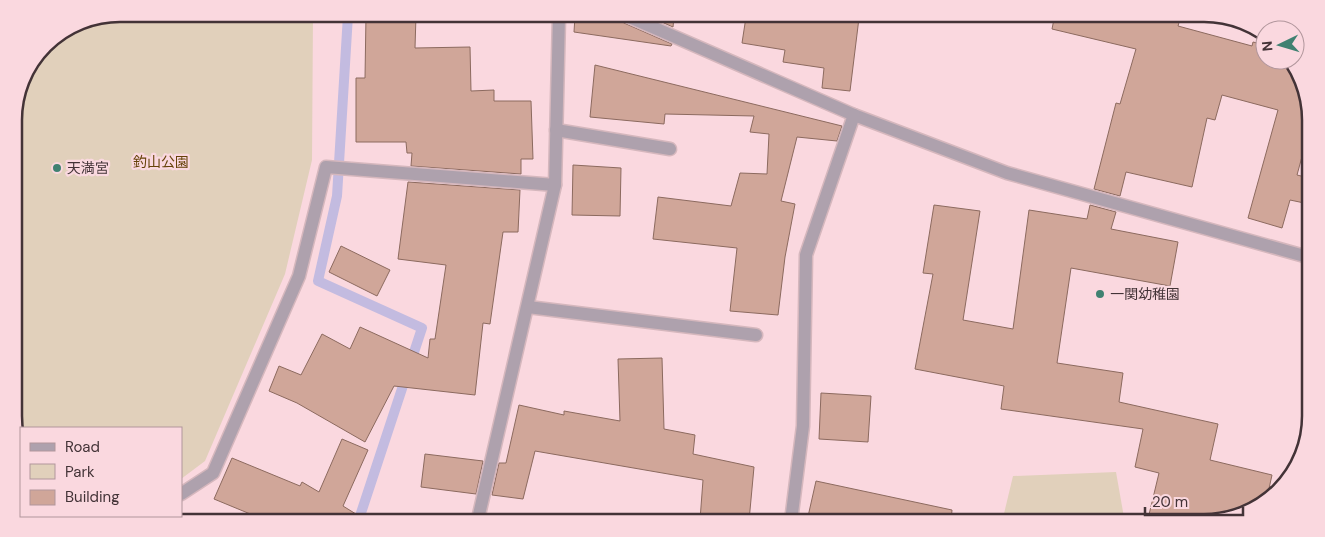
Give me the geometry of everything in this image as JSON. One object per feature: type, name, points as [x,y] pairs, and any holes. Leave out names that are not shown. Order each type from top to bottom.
[{"type":"street","points":[[479,514],[555,185],[559,22]]},
{"type":"street","points":[[641,22],[854,115],[1007,173],[1302,255]]},
{"type":"street","points":[[792,514],[803,426],[806,255],[854,115]]},
{"type":"street","points":[[556,130],[670,148]]},
{"type":"street","points":[[182,493],[213,473],[299,276],[326,167],[555,185]]},
{"type":"street","points":[[528,307],[756,335]]},
{"type":"green space","name":"釣山公園","points":[[121,22],[313,22],[312,160],[285,274],[205,461],[182,478],[182,427],[23,427],[23,108],[26,95],[39,66],[56,47],[77,33],[95,26]]},
{"type":"green space","points":[[1116,472],[1123,514],[1004,514],[1013,476]]},
{"type":"building","points":[[366,22],[416,22],[415,48],[470,47],[471,91],[494,90],[494,101],[531,101],[533,159],[521,159],[521,174],[411,166],[412,153],[407,153],[406,142],[356,142],[356,78],[365,78]]},
{"type":"building","points":[[575,22],[623,22],[672,44],[671,46],[574,32]]},
{"type":"building","points":[[662,22],[674,22],[673,27]]},
{"type":"building","points":[[745,22],[859,22],[850,91],[822,88],[824,68],[783,62],[785,50],[742,43]]},
{"type":"building","points":[[1053,22],[1179,22],[1178,26],[1252,46],[1253,42],[1255,42],[1255,70],[1288,70],[1297,89],[1302,108],[1302,157],[1297,175],[1302,176],[1302,203],[1290,200],[1282,228],[1248,218],[1278,110],[1222,95],[1215,120],[1207,118],[1192,187],[1126,172],[1120,196],[1094,189],[1116,103],[1120,104],[1136,49],[1052,29]]},
{"type":"building","points":[[595,65],[842,126],[837,141],[797,137],[781,201],[795,204],[785,257],[778,315],[730,311],[737,248],[653,239],[658,197],[731,206],[740,173],[767,174],[769,134],[750,132],[754,116],[665,114],[664,124],[590,117]]},
{"type":"building","points":[[573,165],[621,168],[620,216],[572,215]]},
{"type":"building","points":[[408,182],[520,190],[518,232],[503,232],[490,324],[483,323],[475,395],[394,386],[365,442],[297,403],[269,391],[279,366],[301,375],[322,334],[350,349],[360,327],[428,358],[430,339],[435,339],[446,265],[398,259]]},
{"type":"building","points":[[934,205],[980,211],[963,320],[1013,329],[1029,210],[1087,219],[1090,205],[1116,212],[1111,229],[1178,242],[1170,286],[1071,268],[1057,363],[1123,373],[1119,402],[1218,424],[1210,460],[1272,475],[1269,490],[1242,507],[1223,513],[1149,514],[1159,473],[1135,467],[1143,429],[1001,409],[1004,386],[915,369],[933,274],[923,273]]},
{"type":"building","points":[[341,246],[390,270],[377,296],[329,272]]},
{"type":"building","points":[[662,358],[664,429],[695,435],[693,454],[754,467],[750,514],[700,514],[703,480],[535,451],[523,499],[492,495],[499,463],[506,463],[519,405],[564,415],[564,411],[620,421],[618,359]]},
{"type":"building","points":[[821,393],[871,396],[868,442],[819,439]]},
{"type":"building","points":[[342,439],[368,450],[343,506],[356,514],[250,514],[214,499],[232,458],[300,486],[302,482],[319,492]]},
{"type":"building","points":[[425,454],[483,461],[476,494],[421,487]]},
{"type":"building","points":[[816,481],[952,510],[952,514],[809,514]]},
{"type":"waterway","points":[[348,22],[337,196],[318,281],[422,328],[361,514]]},
{"type":"place","name":"天満宮","points":[[57,168]]},
{"type":"place","name":"一関幼稚園","points":[[1100,294]]}]
